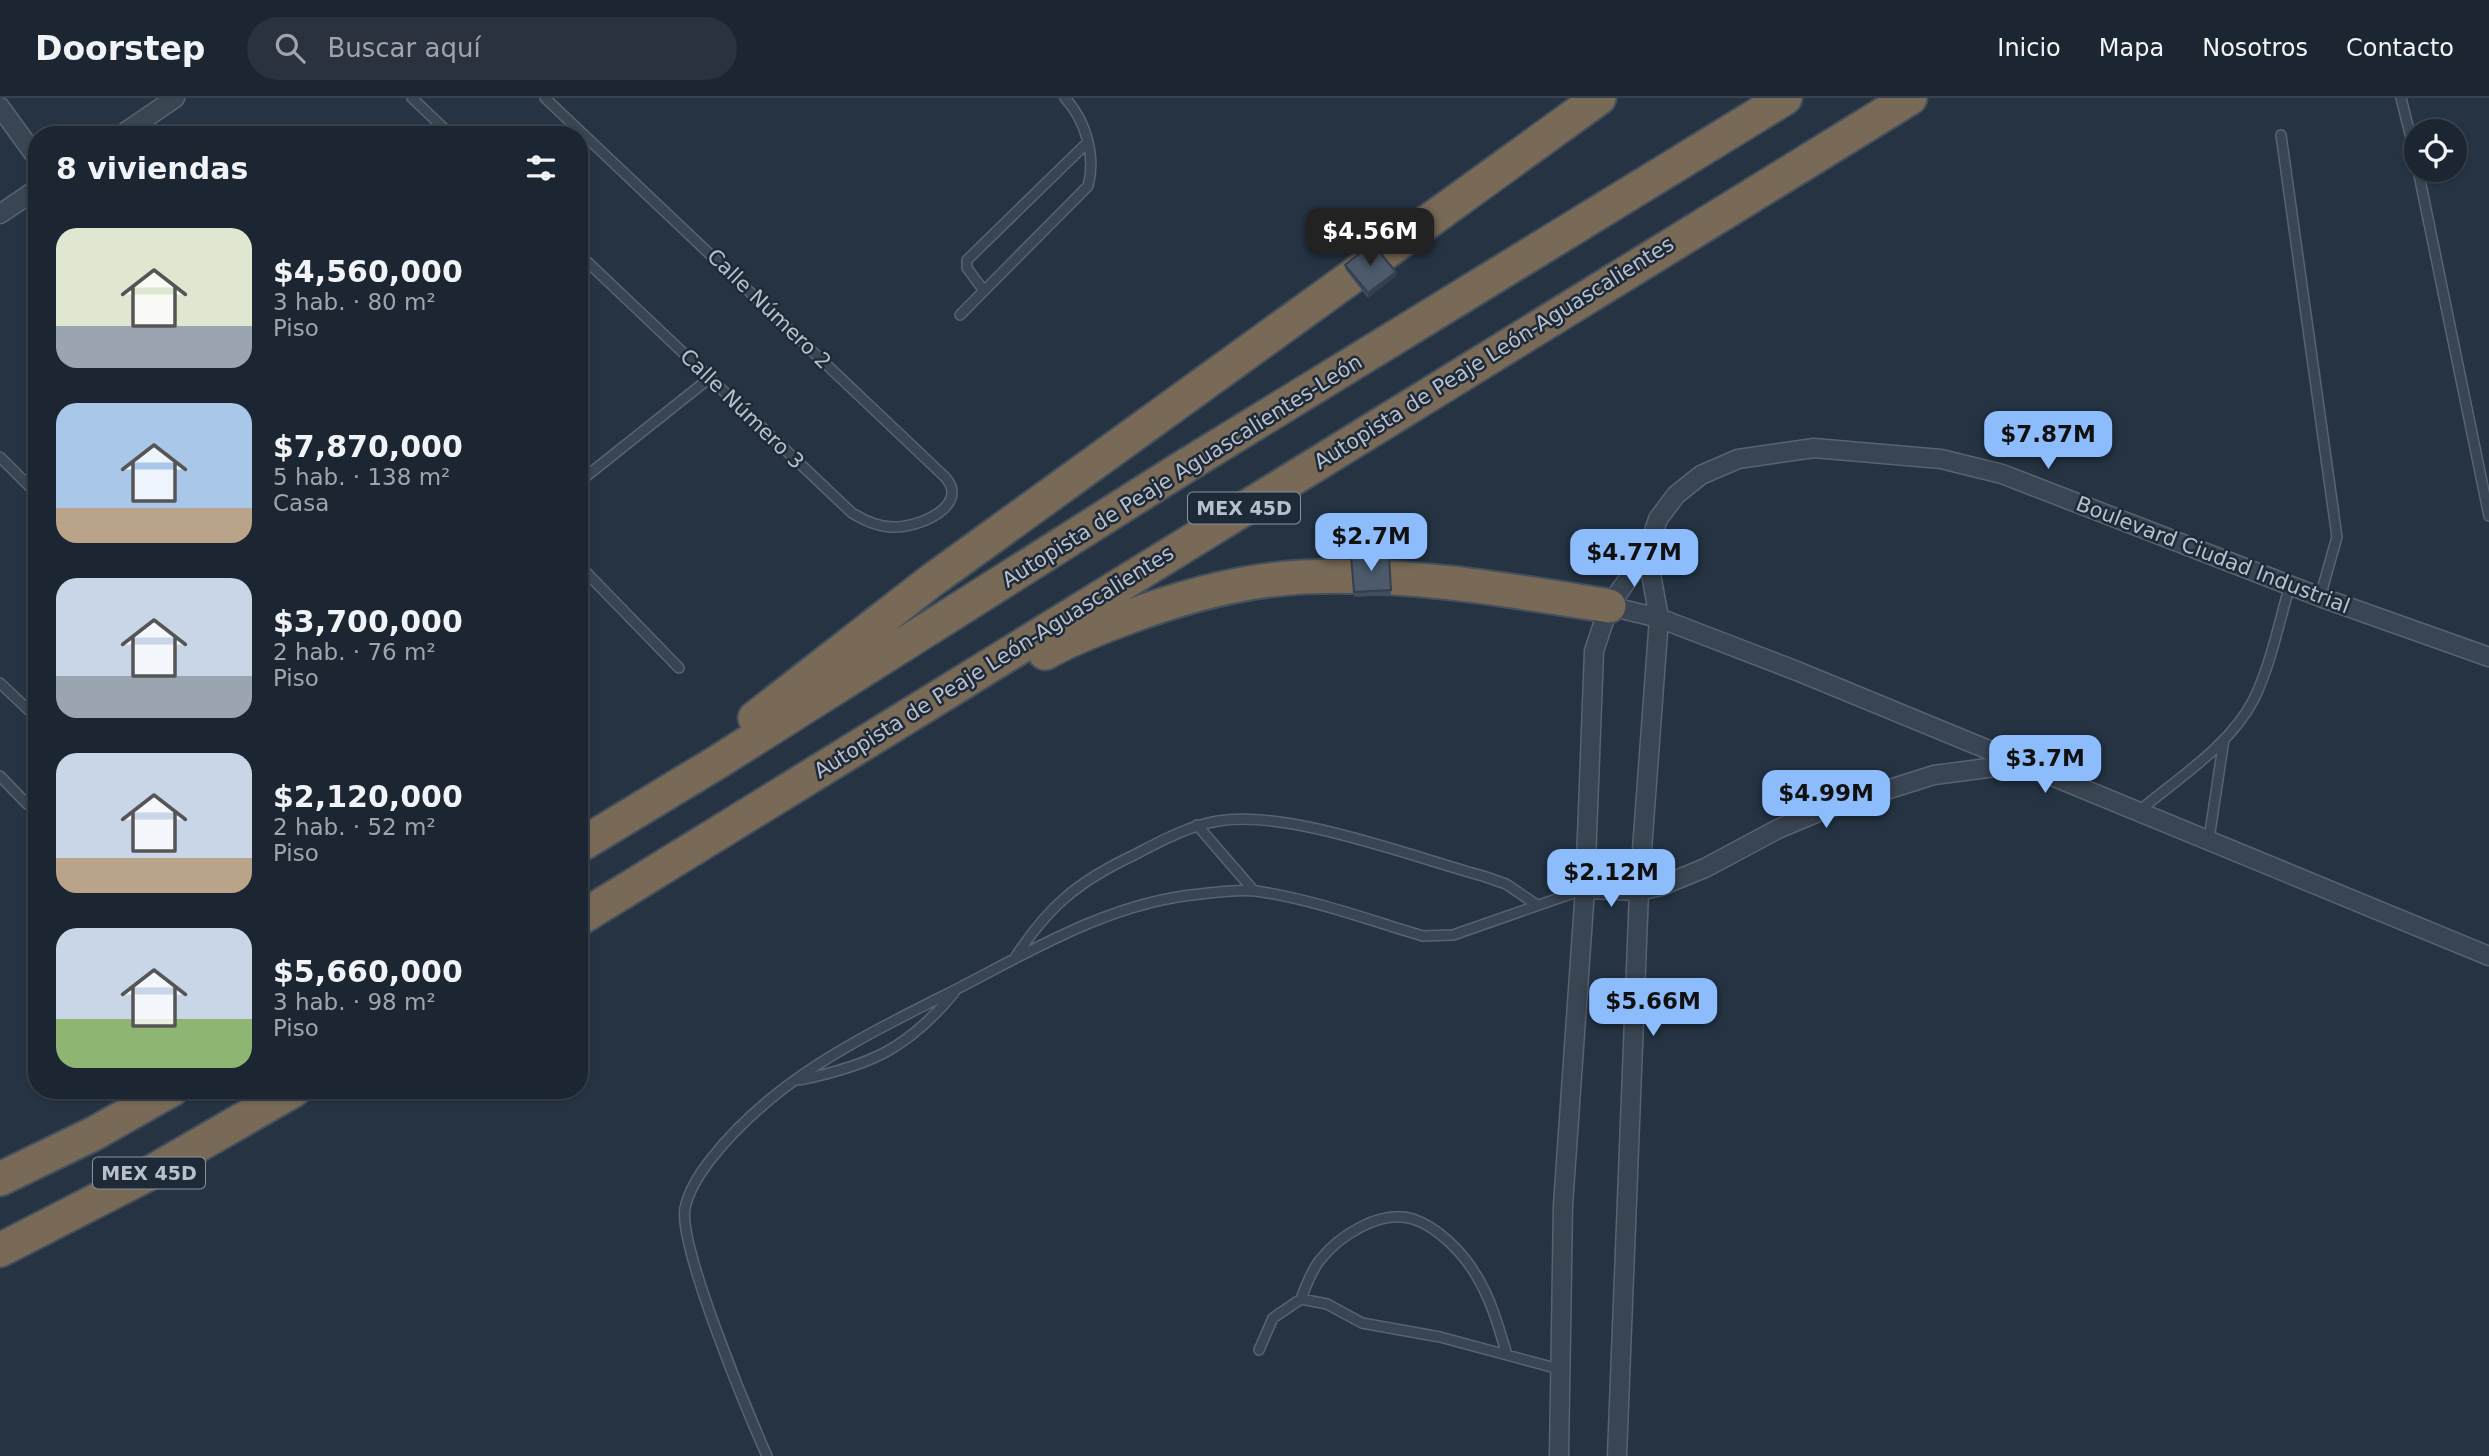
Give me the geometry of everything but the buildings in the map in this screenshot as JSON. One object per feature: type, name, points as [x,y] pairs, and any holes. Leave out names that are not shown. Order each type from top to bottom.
[{"type":"highway","points":[[716,763],[732,737],[931,581],[1599,98]]},
{"type":"highway","name":"Autopista de Peaje Aguascalientes-León","points":[[588,841],[716,763],[1179,470],[1785,98]]},
{"type":"highway","name":"Autopista de Peaje León-Aguascalientes","points":[[588,913],[1910,98]]},
{"type":"highway","points":[[588,937],[1066,641],[1142,611],[1261,582],[1302,577],[1456,582],[1609,606]]},
{"type":"highway","name":"MEX 45D","points":[[0,1179],[95,1133],[155,1099]]},
{"type":"highway","name":"MEX 45D","points":[[0,1250],[150,1173],[278,1099]]},
{"type":"street","points":[[134,126],[175,98]]},
{"type":"street","points":[[0,107],[28,146]]},
{"type":"street","points":[[0,214],[28,195]]},
{"type":"street","name":"Boulevard Ciudad Industrial","points":[[1559,1456],[1563,1205],[1585,889],[1594,651],[1609,606],[1647,552],[1658,519],[1676,495],[1701,475],[1738,459],[1814,448],[1941,459],[2002,474],[2320,597],[2489,657]]},
{"type":"street","name":"Boulevard Ciudad Industrial","points":[[1618,1456],[1639,891],[1659,618],[1647,552]]},
{"type":"street","points":[[1609,606],[1659,618],[1797,670],[2018,764],[2210,839],[2489,956]]},
{"type":"street","points":[[1585,889],[1639,891],[1681,879],[1778,829],[1823,810],[1934,775],[2018,764]]},
{"type":"lane","points":[[412,98],[442,126]]},
{"type":"lane","name":"Calle Número 2","points":[[545,98],[575,126]]},
{"type":"lane","points":[[960,315],[1088,186],[1094,166],[1088,142],[1073,107],[1065,98]]},
{"type":"lane","points":[[2401,98],[2406,119]]},
{"type":"lane","points":[[2281,135],[2337,537],[2320,597]]},
{"type":"lane","name":"Calle Número 2","points":[[588,139],[952,485],[954,494],[949,503],[921,523]]},
{"type":"lane","points":[[984,291],[967,268],[967,260],[1088,142]]},
{"type":"lane","points":[[2420,182],[2489,516]]},
{"type":"lane","name":"Calle Número 3","points":[[588,262],[852,513],[881,526],[921,523]]},
{"type":"lane","points":[[588,475],[710,377]]},
{"type":"lane","points":[[0,457],[28,485]]},
{"type":"lane","points":[[588,574],[680,668]]},
{"type":"lane","points":[[2138,811],[2224,739],[2253,700],[2290,585]]},
{"type":"lane","points":[[0,683],[28,709]]},
{"type":"lane","points":[[2210,839],[2224,739]]},
{"type":"lane","points":[[0,776],[27,804]]},
{"type":"lane","points":[[1014,960],[1036,925],[1067,894],[1112,865],[1197,825],[1250,818],[1317,829],[1483,876],[1515,889],[1537,905]]},
{"type":"lane","points":[[1197,825],[1254,891]]},
{"type":"lane","points":[[767,1456],[717,1326],[690,1245],[685,1209],[691,1188],[731,1133],[765,1102],[795,1081],[846,1046],[1014,960],[1102,917],[1168,898],[1254,891],[1423,936],[1453,934],[1585,889]]},
{"type":"lane","points":[[795,1081],[839,1072],[882,1056],[926,1026],[959,988]]},
{"type":"lane","points":[[1259,1350],[1273,1318],[1301,1299],[1318,1262],[1344,1235],[1378,1220],[1412,1219],[1450,1242],[1476,1275],[1497,1320],[1507,1355]]},
{"type":"lane","points":[[1301,1299],[1327,1304],[1362,1323],[1440,1337],[1559,1369]]}]
